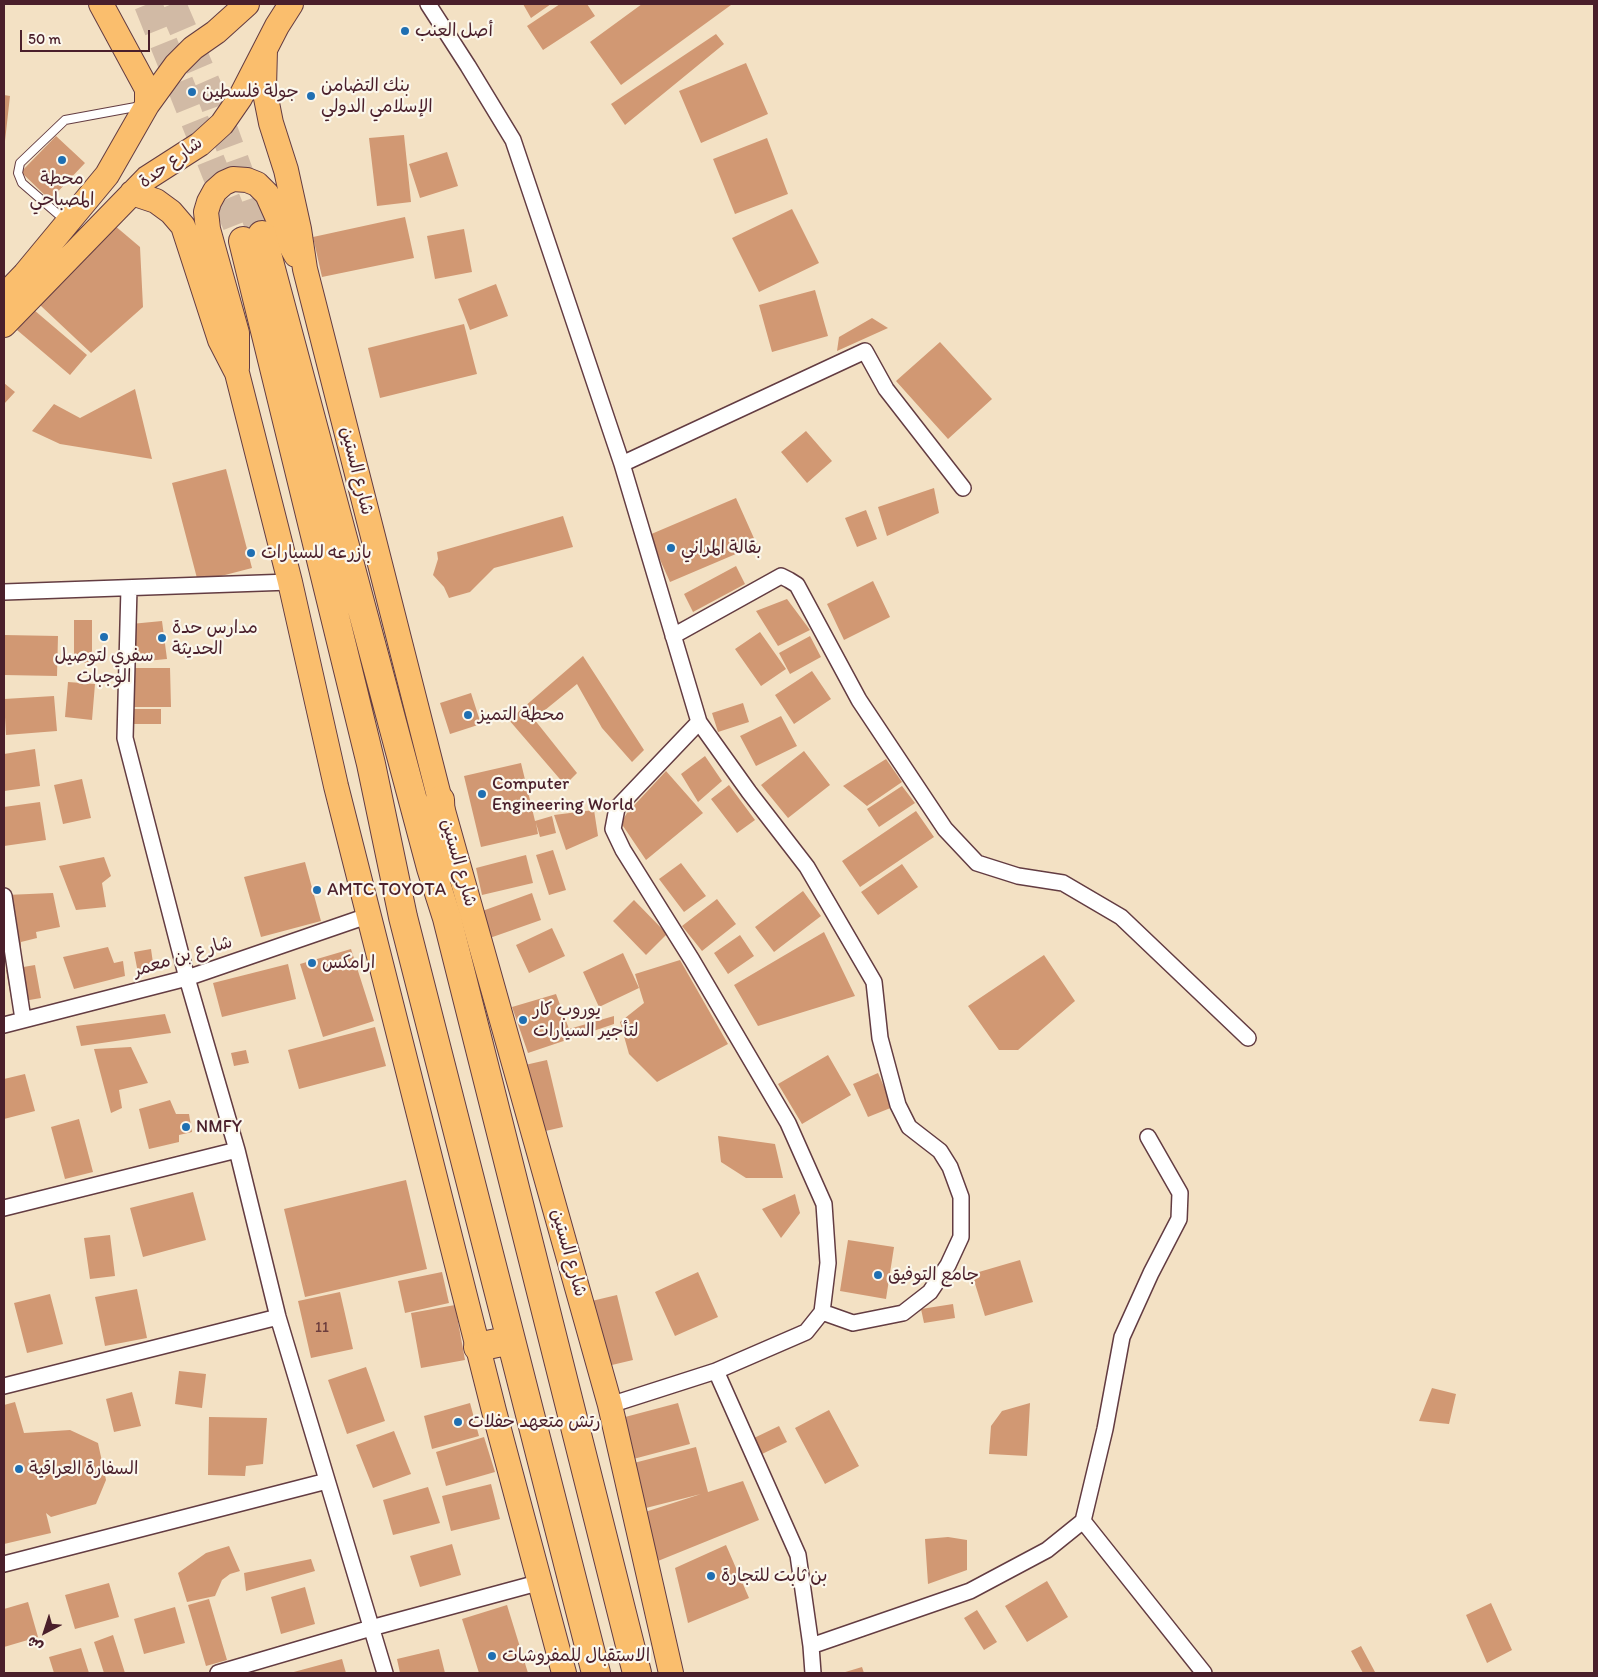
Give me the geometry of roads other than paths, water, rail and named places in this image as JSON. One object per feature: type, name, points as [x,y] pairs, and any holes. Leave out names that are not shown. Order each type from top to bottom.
[{"type":"highway","name":"شارع الستين","points":[[596,1673],[403,916],[253,238],[431,868],[447,918],[637,1673]]},
{"type":"highway","points":[[440,800],[447,918]]},
{"type":"highway","points":[[478,1347],[511,1340]]},
{"type":"main road","points":[[101,4],[147,89],[147,105]]},
{"type":"main road","name":"شارع حدة","points":[[4,296],[107,175],[147,105],[176,65],[247,4]]},
{"type":"main road","name":"شارع حدة","points":[[4,325],[147,178],[200,144],[222,124],[240,98],[277,26],[291,4]]},
{"type":"main road","name":"شارع الستين","points":[[265,50],[264,88],[271,122],[286,170],[299,229],[305,269],[440,800],[610,1405],[671,1673]]},
{"type":"main road","points":[[237,373],[237,333],[208,229],[206,212],[215,191],[224,183],[234,179],[247,180],[258,184],[267,194],[288,240],[305,269]]},
{"type":"main road","points":[[132,193],[156,201],[171,212],[183,226],[220,340],[237,373],[290,582],[336,786],[478,1347],[564,1673]]},
{"type":"street","points":[[428,4],[513,140],[622,464],[699,722],[749,792],[807,867],[874,982],[880,1038],[898,1105],[909,1127],[940,1151],[950,1167],[961,1197],[961,1237],[948,1265],[930,1292],[903,1313],[853,1323],[822,1312]]},
{"type":"street","points":[[622,464],[865,351],[886,389],[962,488]]},
{"type":"street","points":[[673,636],[781,576],[797,585],[859,700],[945,829],[977,863],[1018,876],[1063,884],[1121,917],[1248,1038]]},
{"type":"street","points":[[4,592],[290,582]]},
{"type":"street","points":[[129,588],[125,738],[187,978],[236,1150],[278,1317],[385,1673]]},
{"type":"street","points":[[610,1405],[716,1371],[806,1332],[822,1312],[828,1264],[824,1204],[788,1123],[692,960],[623,850],[613,829],[617,808],[699,722]]},
{"type":"street","points":[[4,896],[23,1019]]},
{"type":"street","name":"شارع بن معمر","points":[[4,1025],[187,978],[370,915]]},
{"type":"street","points":[[811,1646],[970,1591],[1047,1550],[1083,1521],[1105,1429],[1122,1336],[1151,1273],[1179,1219],[1180,1193],[1148,1137]]},
{"type":"street","points":[[4,1208],[236,1150]]},
{"type":"street","points":[[4,1386],[278,1317]]},
{"type":"street","points":[[716,1371],[798,1555],[813,1673]]},
{"type":"street","points":[[4,1564],[327,1482]]},
{"type":"street","points":[[1083,1521],[1204,1673]]},
{"type":"street","points":[[223,1673],[371,1628],[540,1582]]},
{"type":"lane","points":[[67,222],[22,183],[18,173],[20,163],[65,120],[147,105]]},
{"type":"tunnel","points":[[148,4],[243,241]]},
{"type":"tunnel","points":[[172,4],[210,92],[262,235]]},
{"type":"place","name":"أصل العنب","points":[[405,31]]},
{"type":"place","name":"جولة فلسطين","points":[[192,92]]},
{"type":"place","name":"بنك التضامن الإسلامي الدولي","points":[[311,96]]},
{"type":"place","name":"محطة المصباحي","points":[[62,160]]},
{"type":"place","name":"بقالة المراني","points":[[671,548]]},
{"type":"place","name":"بازرعه للسيارات","points":[[251,553]]},
{"type":"place","name":"سفري لتوصيل الوجبات","points":[[104,637]]},
{"type":"place","name":"مدارس حدة الحديثة","points":[[162,638]]},
{"type":"place","name":"محطة التميز","points":[[468,715]]},
{"type":"place","name":"Computer Engineering World","points":[[482,794]]},
{"type":"place","name":"AMTC TOYOTA","points":[[317,890]]},
{"type":"place","name":"ارامكس","points":[[312,963]]},
{"type":"place","name":"يوروب كار لتأجير السيارات","points":[[523,1020]]},
{"type":"place","name":"NMFY","points":[[186,1127]]},
{"type":"place","name":"جامع التوفيق","points":[[878,1275]]},
{"type":"place","name":"رتش متعهد حفلات","points":[[458,1422]]},
{"type":"place","name":"السفارة العراقية","points":[[19,1469]]},
{"type":"place","name":"بن ثابت للتجارة","points":[[711,1576]]},
{"type":"place","name":"الاستقبال للمفروشات","points":[[492,1656]]}]
